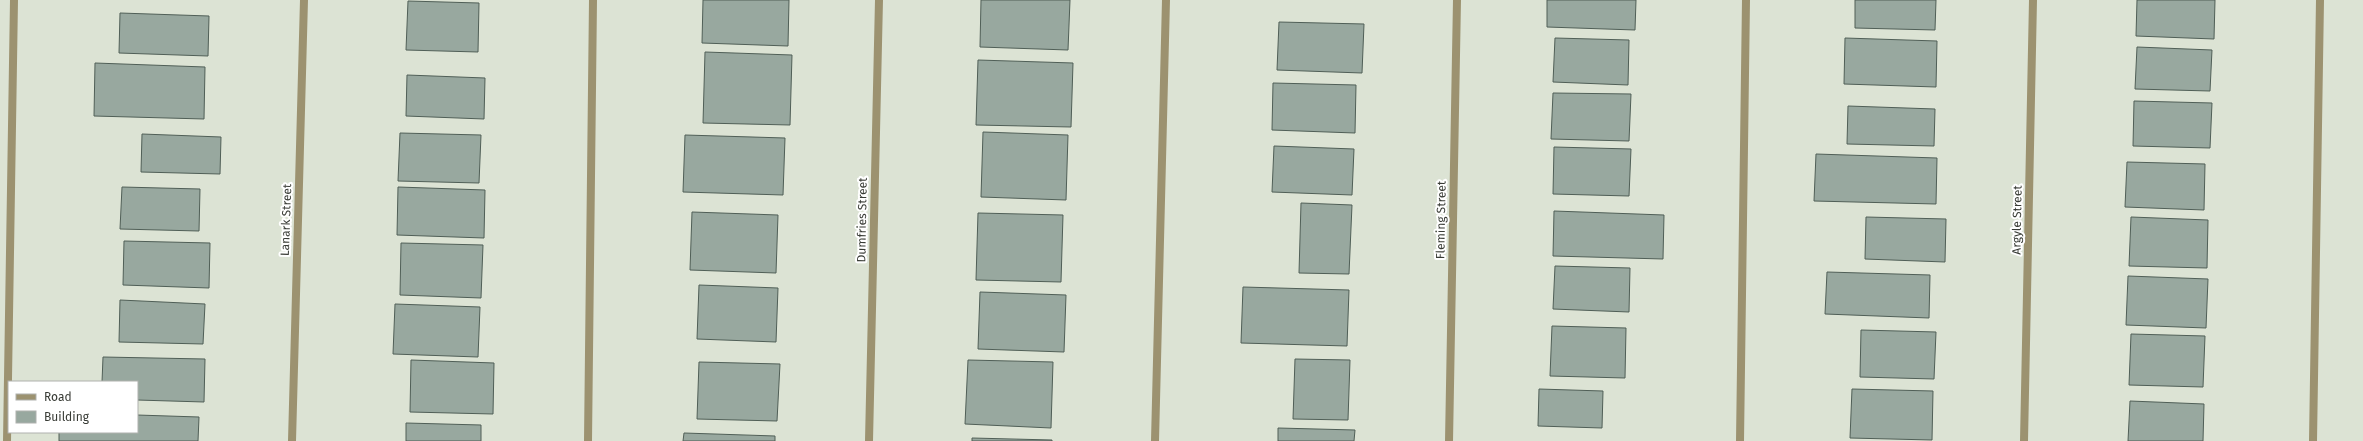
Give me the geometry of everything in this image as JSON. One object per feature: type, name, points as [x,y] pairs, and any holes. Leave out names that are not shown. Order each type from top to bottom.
[{"type":"street","points":[[7,441],[14,0]]},
{"type":"street","name":"Lanark Street","points":[[292,441],[304,0]]},
{"type":"street","points":[[588,441],[593,0]]},
{"type":"street","name":"Dumfries Street","points":[[870,441],[879,0]]},
{"type":"street","points":[[1155,441],[1166,0]]},
{"type":"street","name":"Fleming Street","points":[[1449,441],[1457,0]]},
{"type":"street","points":[[1740,441],[1746,0]]},
{"type":"street","name":"Argyle Street","points":[[2024,441],[2034,0]]},
{"type":"street","points":[[2313,441],[2320,0]]},
{"type":"building","points":[[703,0],[789,0],[788,46],[702,43]]},
{"type":"building","points":[[981,0],[1070,0],[1068,50],[980,47]]},
{"type":"building","points":[[1547,0],[1636,0],[1635,30],[1547,27]]},
{"type":"building","points":[[1855,0],[1936,0],[1935,30],[1855,28]]},
{"type":"building","points":[[2137,0],[2215,0],[2214,39],[2136,36]]},
{"type":"building","points":[[408,1],[479,3],[478,52],[406,50]]},
{"type":"building","points":[[120,13],[209,16],[208,56],[119,53]]},
{"type":"building","points":[[1279,22],[1364,24],[1362,73],[1277,70]]},
{"type":"building","points":[[1555,38],[1629,40],[1628,85],[1553,82]]},
{"type":"building","points":[[1845,38],[1937,41],[1936,87],[1844,84]]},
{"type":"building","points":[[2137,47],[2212,50],[2210,91],[2135,89]]},
{"type":"building","points":[[705,52],[792,55],[790,125],[703,123]]},
{"type":"building","points":[[978,60],[1073,63],[1071,127],[976,125]]},
{"type":"building","points":[[95,63],[205,67],[204,119],[94,116]]},
{"type":"building","points":[[407,75],[485,78],[484,119],[406,116]]},
{"type":"building","points":[[1273,83],[1356,85],[1355,133],[1272,130]]},
{"type":"building","points":[[1553,93],[1631,94],[1629,141],[1551,139]]},
{"type":"building","points":[[2134,101],[2212,103],[2210,148],[2133,146]]},
{"type":"building","points":[[1848,106],[1935,109],[1934,146],[1847,144]]},
{"type":"building","points":[[983,132],[1068,135],[1066,200],[981,197]]},
{"type":"building","points":[[400,133],[481,135],[479,183],[398,181]]},
{"type":"building","points":[[142,134],[221,137],[220,174],[141,172]]},
{"type":"building","points":[[685,135],[785,138],[783,195],[683,192]]},
{"type":"building","points":[[1274,146],[1354,149],[1352,195],[1272,192]]},
{"type":"building","points":[[1554,147],[1631,149],[1629,196],[1553,194]]},
{"type":"building","points":[[1816,154],[1937,158],[1936,204],[1814,201]]},
{"type":"building","points":[[2127,162],[2205,164],[2204,210],[2125,207]]},
{"type":"building","points":[[122,187],[200,189],[199,231],[120,229]]},
{"type":"building","points":[[398,187],[485,190],[484,238],[397,235]]},
{"type":"building","points":[[1301,203],[1352,205],[1349,274],[1299,273]]},
{"type":"building","points":[[1554,211],[1664,215],[1663,259],[1553,256]]},
{"type":"building","points":[[692,212],[778,215],[776,273],[690,270]]},
{"type":"building","points":[[978,213],[1063,215],[1061,282],[976,280]]},
{"type":"building","points":[[1866,217],[1946,219],[1945,262],[1865,259]]},
{"type":"building","points":[[2131,217],[2208,220],[2207,268],[2129,266]]},
{"type":"building","points":[[124,241],[210,243],[209,288],[123,285]]},
{"type":"building","points":[[401,243],[483,245],[481,298],[400,295]]},
{"type":"building","points":[[1555,266],[1630,268],[1629,312],[1553,309]]},
{"type":"building","points":[[1827,272],[1930,275],[1929,318],[1825,314]]},
{"type":"building","points":[[2128,276],[2208,279],[2206,328],[2126,325]]},
{"type":"building","points":[[699,285],[778,288],[776,342],[697,339]]},
{"type":"building","points":[[1243,287],[1349,290],[1347,346],[1241,343]]},
{"type":"building","points":[[980,292],[1066,295],[1064,352],[978,349]]},
{"type":"building","points":[[120,300],[205,304],[203,344],[119,342]]},
{"type":"building","points":[[395,304],[480,307],[478,357],[393,354]]},
{"type":"building","points":[[1552,326],[1626,328],[1625,378],[1550,376]]},
{"type":"building","points":[[1861,330],[1936,332],[1934,379],[1860,377]]},
{"type":"building","points":[[2131,334],[2205,336],[2203,387],[2129,385]]},
{"type":"building","points":[[103,357],[205,359],[204,402],[138,400],[138,381],[102,381]]},
{"type":"building","points":[[1295,359],[1350,360],[1348,420],[1293,419]]},
{"type":"building","points":[[411,360],[494,363],[493,414],[410,412]]},
{"type":"building","points":[[968,360],[1053,362],[1051,428],[965,424]]},
{"type":"building","points":[[699,362],[780,364],[777,421],[697,419]]},
{"type":"building","points":[[1539,389],[1603,391],[1602,428],[1538,426]]},
{"type":"building","points":[[1852,389],[1933,391],[1932,440],[1850,438]]},
{"type":"building","points":[[2130,401],[2204,404],[2203,441],[2128,441]]},
{"type":"building","points":[[138,415],[199,417],[198,441],[59,441],[59,433],[138,433]]},
{"type":"building","points":[[406,423],[481,425],[481,441],[406,441]]},
{"type":"building","points":[[1278,428],[1355,430],[1354,441],[1278,441]]},
{"type":"building","points":[[684,433],[775,436],[775,441],[683,441]]},
{"type":"building","points":[[972,438],[1052,440],[1052,441],[972,441]]}]
